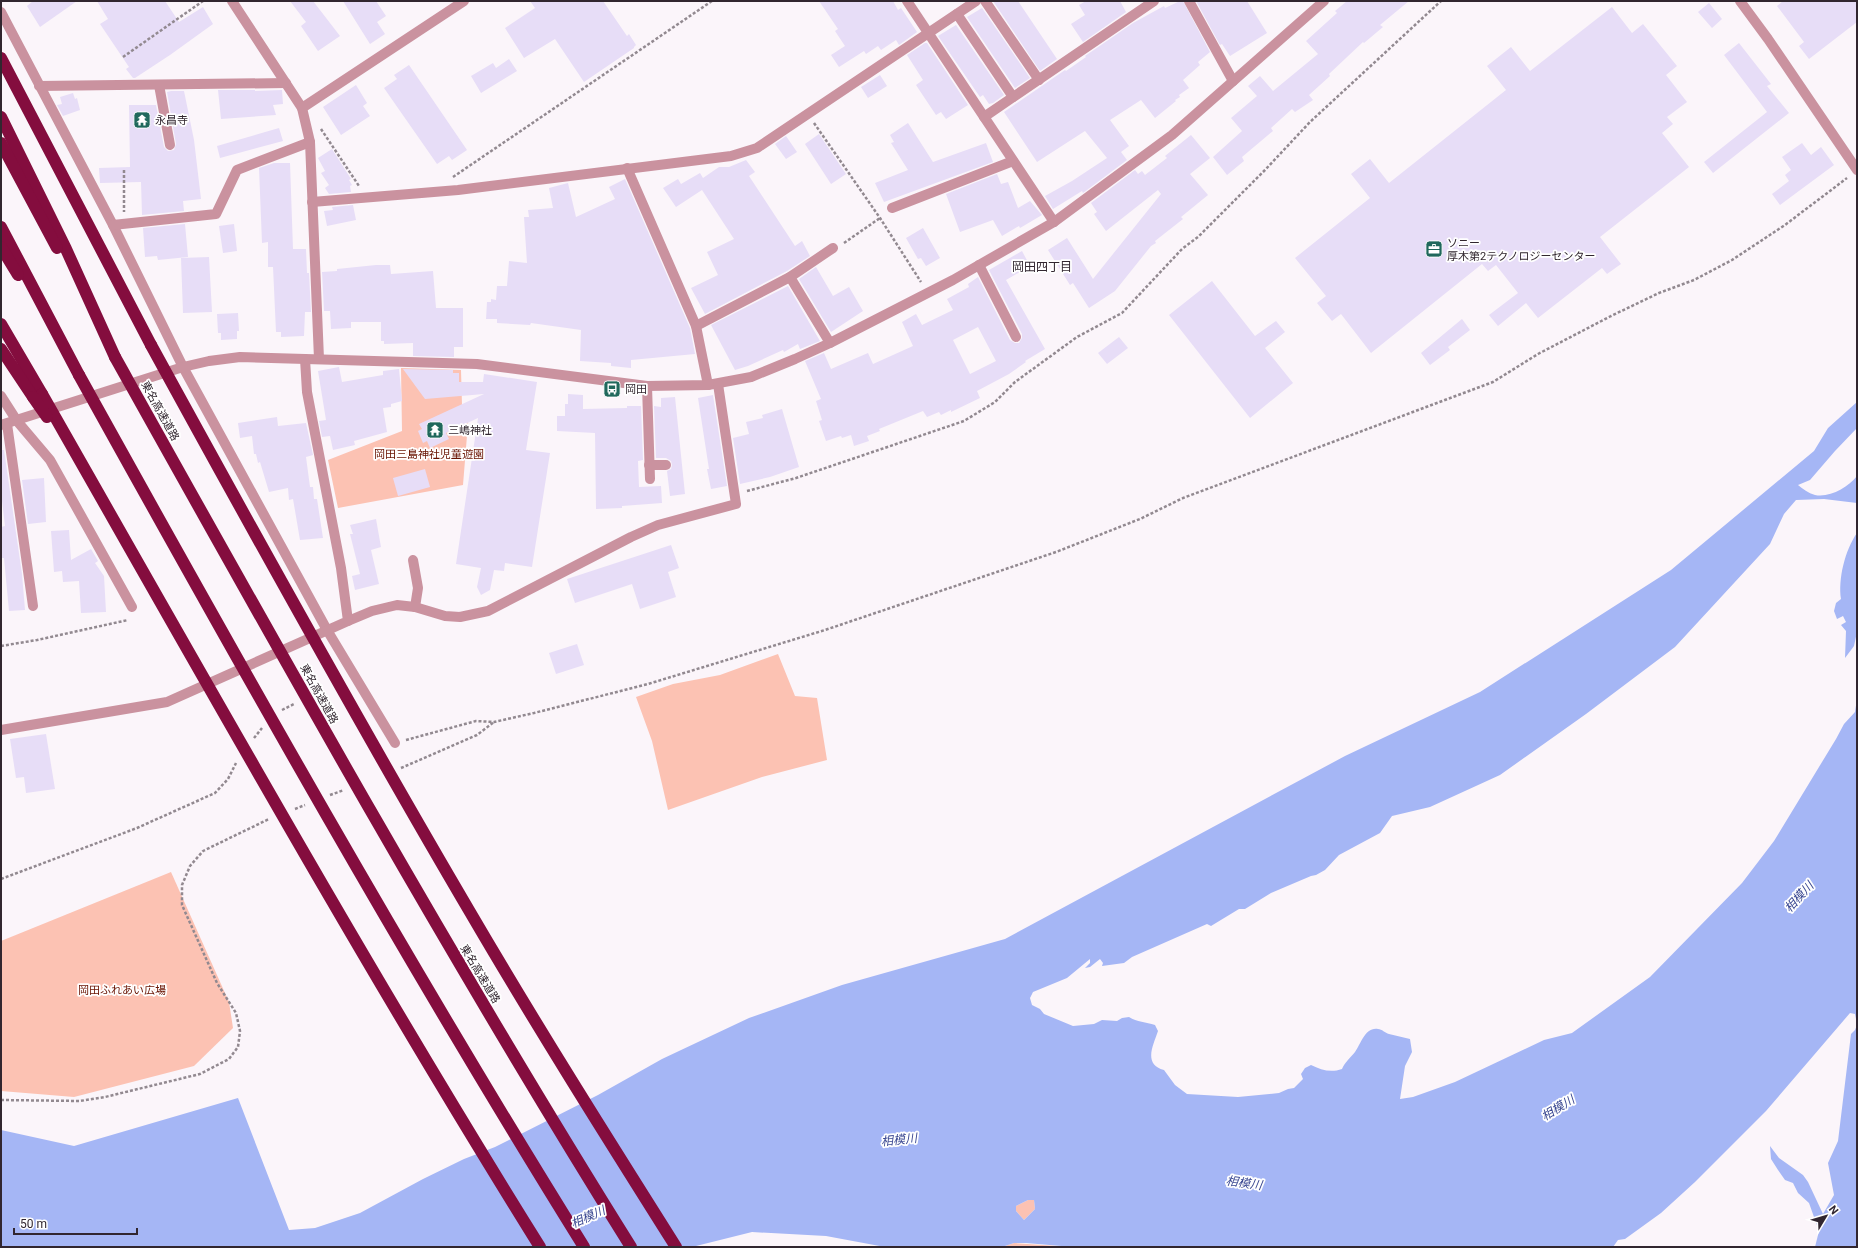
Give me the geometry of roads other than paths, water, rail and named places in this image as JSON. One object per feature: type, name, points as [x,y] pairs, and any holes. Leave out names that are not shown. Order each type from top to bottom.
[{"type":"highway","points":[[1,58],[151,345],[371,741],[479,927],[585,1103],[676,1247]]},
{"type":"highway","points":[[1,117],[66,249],[115,357]]},
{"type":"highway","name":"東名高速道路","points":[[1,143],[115,357],[315,714],[438,928],[554,1123],[632,1247]]},
{"type":"highway","points":[[1,227],[79,375],[228,644],[512,1132],[584,1247]]},
{"type":"highway","points":[[1,247],[79,375]]},
{"type":"highway","points":[[1,324],[37,396]]},
{"type":"highway","points":[[1,348],[37,396],[79,460],[283,818],[492,1170],[540,1247]]},
{"type":"street","points":[[232,1],[302,108],[310,142],[319,359]]},
{"type":"street","points":[[302,108],[464,1]]},
{"type":"street","points":[[907,1],[1054,222]]},
{"type":"street","points":[[312,202],[458,190],[732,156],[757,148],[976,1]]},
{"type":"street","points":[[985,1],[1039,80]]},
{"type":"street","points":[[984,117],[1154,1]]},
{"type":"street","points":[[1189,1],[1233,81]]},
{"type":"street","points":[[9,423],[183,367],[209,361],[240,357],[477,364],[647,386],[713,385],[751,377],[795,360],[830,343],[979,265],[1054,222],[1172,136],[1324,1]]},
{"type":"street","points":[[1740,1],[1768,39],[1857,170]]},
{"type":"street","points":[[1,12],[113,225],[183,367],[328,630],[395,743]]},
{"type":"street","points":[[957,14],[1013,97]]},
{"type":"street","points":[[39,86],[286,83]]},
{"type":"street","points":[[159,85],[170,145]]},
{"type":"street","points":[[113,225],[216,214],[237,170],[310,142]]},
{"type":"street","points":[[892,208],[1013,161]]},
{"type":"street","points":[[1,730],[167,702],[360,615],[386,607],[397,605],[415,607],[445,616],[460,617],[488,611],[631,537],[658,525],[736,504],[737,490],[713,385],[696,326],[627,168]]},
{"type":"street","points":[[696,326],[790,277],[833,248]]},
{"type":"street","points":[[979,265],[1016,337]]},
{"type":"street","points":[[790,277],[830,343]]},
{"type":"street","points":[[305,358],[307,392],[342,568],[348,621]]},
{"type":"street","points":[[647,386],[650,479]]},
{"type":"street","points":[[1,396],[9,423],[33,606]]},
{"type":"street","points":[[9,423],[50,460],[132,607]]},
{"type":"street","points":[[649,465],[666,465]]},
{"type":"street","points":[[413,560],[418,588],[415,607]]},
{"type":"water","name":"相模川","points":[[1857,402],[1857,428],[1810,480],[1798,485],[1812,494],[1827,495],[1844,488],[1857,476],[1857,503],[1824,499],[1796,500],[1784,514],[1770,544],[1675,647],[1586,714],[1500,775],[1430,807],[1392,816],[1380,833],[1339,855],[1325,870],[1316,875],[1271,893],[1245,909],[1239,909],[1211,926],[1207,924],[1132,957],[1124,963],[1102,966],[1103,963],[1100,959],[1090,967],[1085,968],[1090,963],[1090,959],[1067,978],[1033,992],[1030,998],[1032,1005],[1040,1009],[1044,1014],[1073,1026],[1094,1024],[1102,1020],[1117,1021],[1122,1018],[1129,1017],[1155,1025],[1158,1031],[1152,1048],[1152,1059],[1158,1067],[1164,1070],[1175,1085],[1187,1094],[1238,1097],[1279,1093],[1294,1088],[1303,1079],[1301,1074],[1305,1068],[1311,1065],[1326,1070],[1334,1071],[1342,1069],[1367,1033],[1374,1029],[1379,1029],[1389,1034],[1410,1039],[1412,1052],[1405,1066],[1400,1099],[1413,1097],[1455,1082],[1544,1040],[1572,1033],[1650,977],[1742,883],[1774,841],[1844,724],[1855,712],[1857,699],[1857,1024],[1855,1014],[1850,1013],[1766,1111],[1695,1182],[1661,1213],[1625,1239],[1618,1240],[1613,1247],[1073,1247],[1014,1243],[1005,1246],[885,1247],[826,1236],[752,1232],[692,1247],[1,1247],[1,1130],[74,1146],[238,1098],[289,1230],[315,1228],[360,1213],[423,1179],[464,1159],[495,1147],[598,1095],[662,1059],[749,1018],[842,985],[1005,939],[1345,756],[1480,692],[1671,570],[1814,451],[1828,428]],"holes":[[[1028,1200],[1034,1200],[1035,1209],[1024,1220],[1016,1211],[1016,1206]]]},
{"type":"water","points":[[1857,533],[1857,632],[1854,646],[1845,658],[1846,631],[1841,625],[1846,622],[1843,616],[1837,619],[1834,611],[1836,603],[1841,599],[1840,591],[1843,565],[1849,548]]},
{"type":"water","points":[[1857,1025],[1857,1247],[1815,1247],[1819,1231],[1809,1203],[1798,1193],[1793,1183],[1785,1180],[1778,1170],[1771,1159],[1770,1146],[1779,1158],[1803,1175],[1808,1182],[1823,1214],[1834,1195],[1828,1163],[1838,1141],[1851,1034]]},
{"type":"place","name":"永昌寺","points":[[142,120]]},
{"type":"place","name":"ソニー 厚木第2テクノロジーセンター","points":[[1434,249]]},
{"type":"place","name":"岡田","points":[[612,389]]},
{"type":"place","name":"三嶋神社","points":[[435,430]]},
{"type":"district","name":"岡田四丁目","points":[[1042,267]]},
{"type":"park label","name":"岡田三島神社児童遊園","points":[[429,454]]},
{"type":"park label","name":"岡田ふれあい広場","points":[[122,990]]}]
